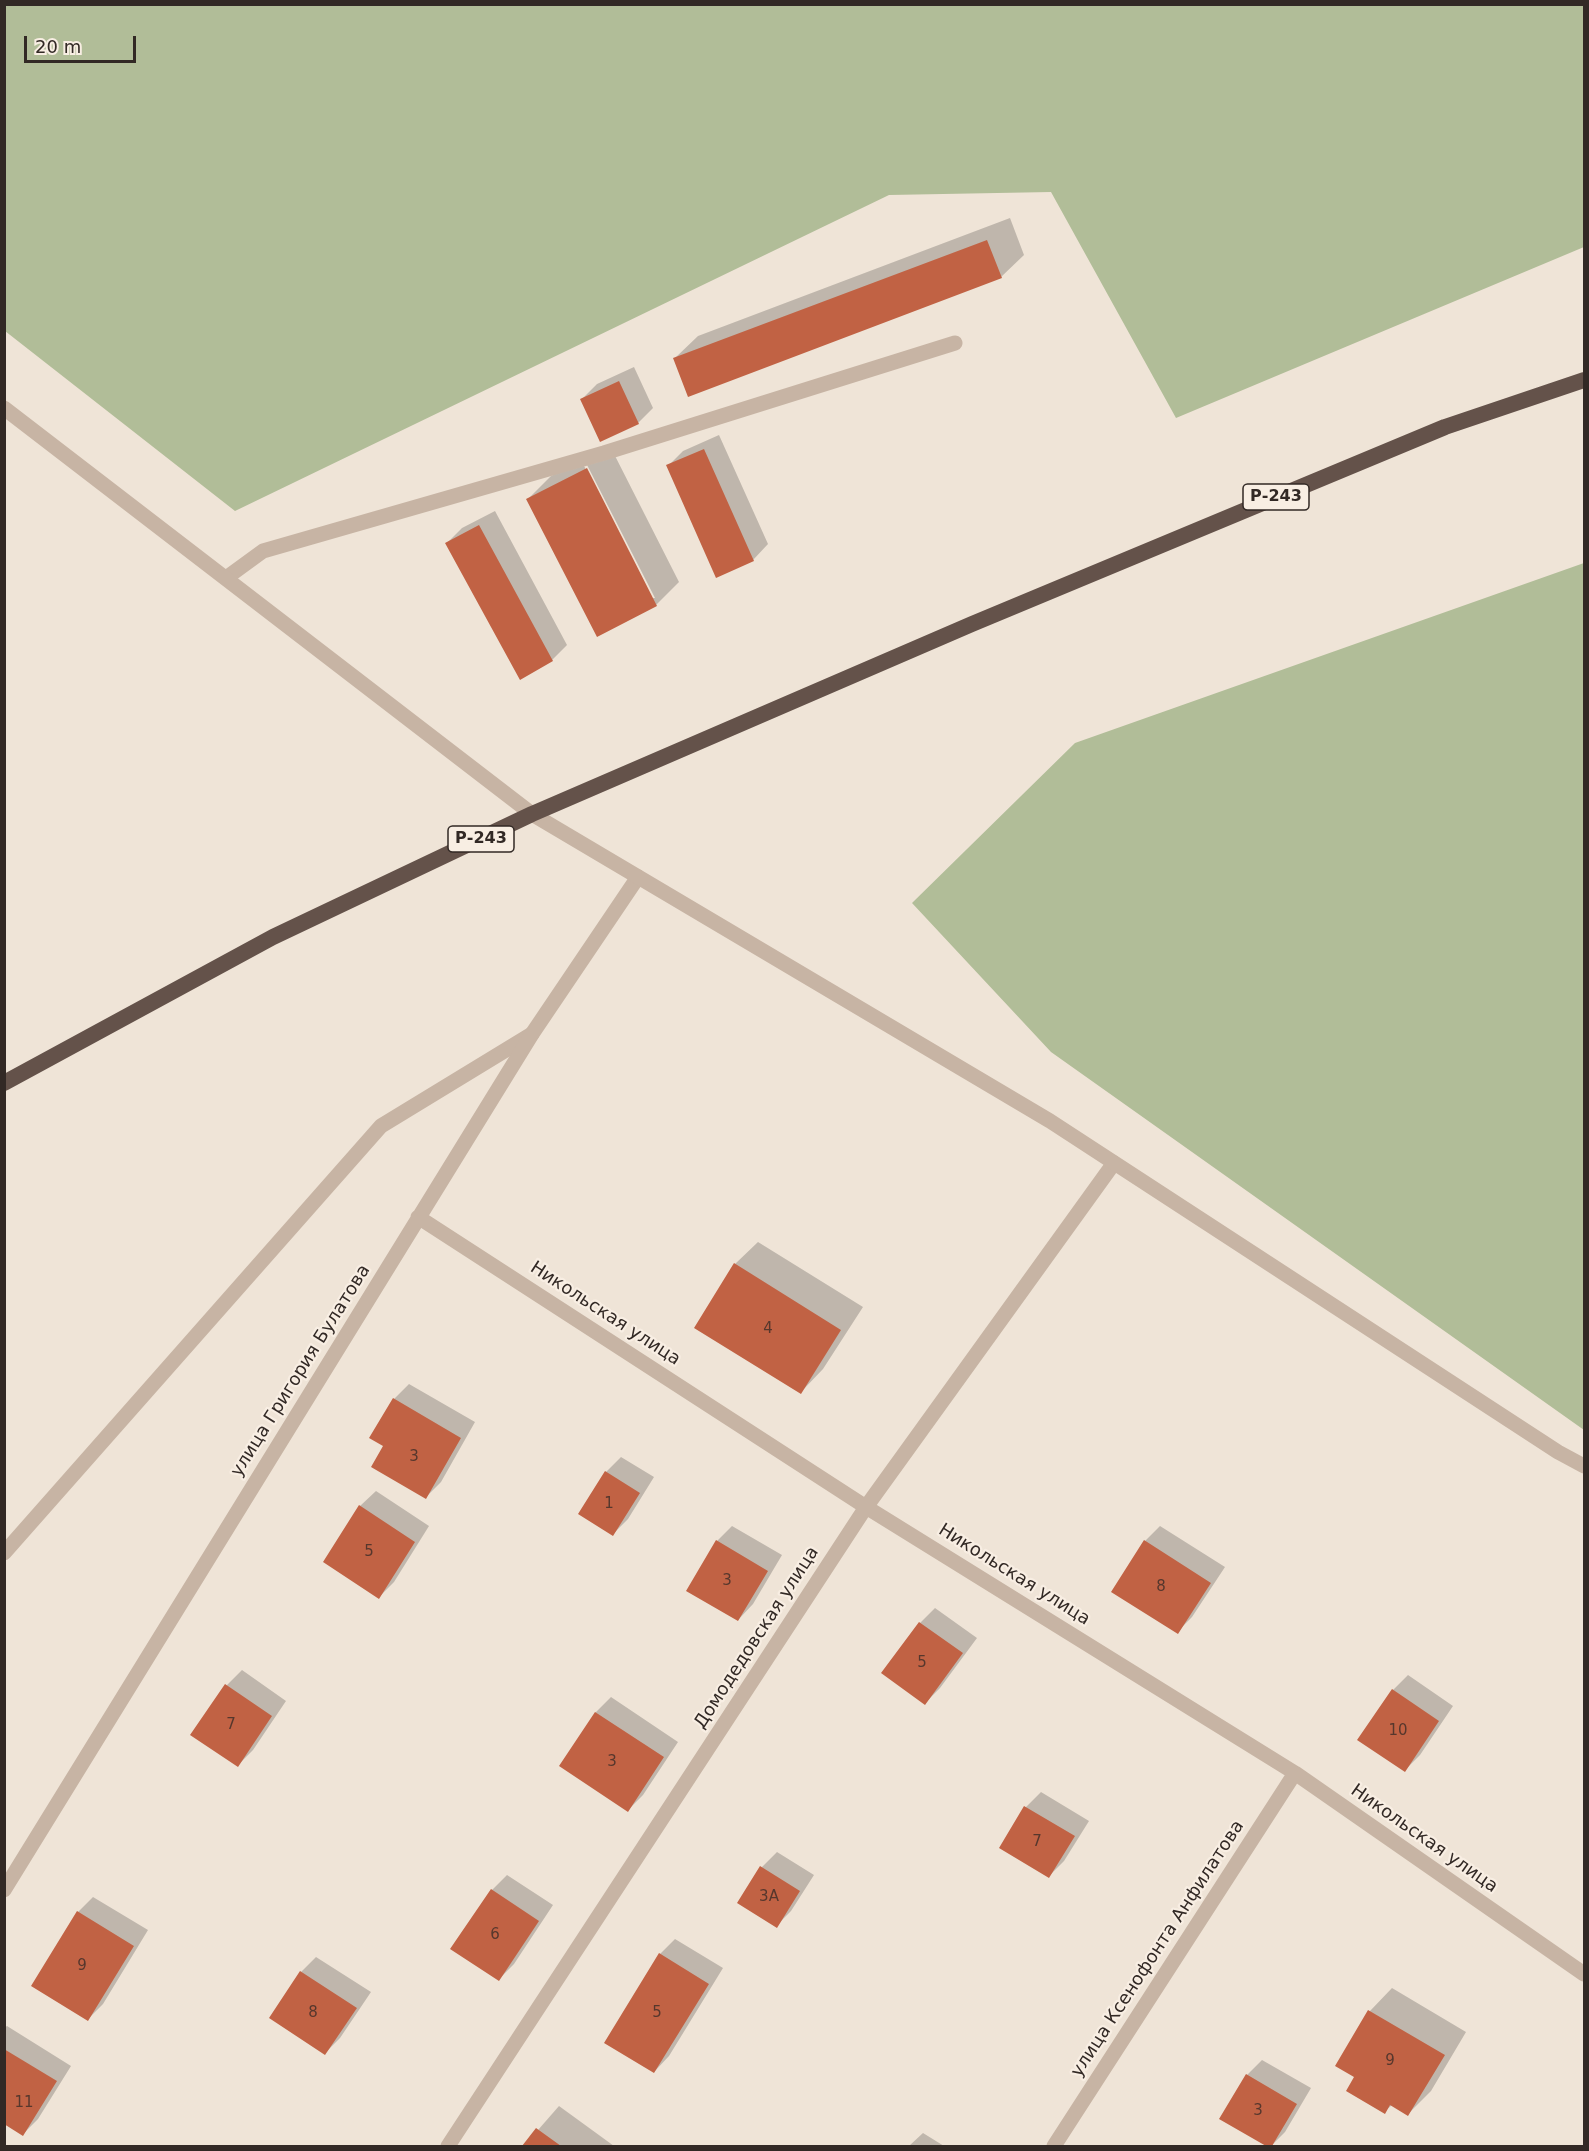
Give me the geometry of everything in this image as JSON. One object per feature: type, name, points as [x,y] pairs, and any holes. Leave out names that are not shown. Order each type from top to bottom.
[{"type":"highway","name":"Р-243","points":[[4,1083],[273,937],[532,814],[972,624],[1434,432],[1584,380]]},
{"type":"street","points":[[226,578],[263,551],[604,453],[955,343]]},
{"type":"street","points":[[4,408],[532,814],[1050,1121],[1558,1452],[1584,1466]]},
{"type":"street","name":"улица Григория Булатова","points":[[4,1890],[532,1034],[638,877]]},
{"type":"street","points":[[4,1553],[381,1126],[532,1034]]},
{"type":"street","name":"Домодедовская улица","points":[[448,2146],[867,1507],[1114,1163]]},
{"type":"street","name":"Никольская улица","points":[[418,1217],[867,1507],[1295,1773],[1584,1974]]},
{"type":"street","name":"улица Ксенофонта Анфилатова","points":[[1054,2146],[1295,1773]]},
{"type":"green space","points":[[4,5],[1584,5],[1584,247],[1176,418],[1051,192],[889,195],[235,511],[5,331]]},
{"type":"green space","points":[[1584,563],[1584,1430],[1051,1052],[912,903],[1075,743]]},
{"type":"building","points":[[987,240],[1002,278],[688,397],[673,358]]},
{"type":"building","points":[[619,381],[639,424],[600,442],[580,399]]},
{"type":"building","points":[[704,449],[754,561],[716,578],[666,465]]},
{"type":"building","points":[[587,468],[657,606],[597,637],[526,499]]},
{"type":"building","points":[[479,525],[553,661],[520,680],[445,543]]},
{"type":"building","points":[[734,1263],[841,1330],[801,1394],[694,1328]]},
{"type":"building","points":[[393,1398],[461,1438],[426,1499],[371,1467],[383,1446],[369,1438]]},
{"type":"building","points":[[605,1471],[640,1493],[613,1536],[578,1514]]},
{"type":"building","points":[[359,1505],[415,1542],[379,1599],[323,1562]]},
{"type":"building","points":[[716,1540],[768,1571],[738,1621],[686,1591]]},
{"type":"building","points":[[1144,1540],[1211,1583],[1178,1634],[1111,1592]]},
{"type":"building","points":[[919,1622],[963,1653],[925,1705],[881,1673]]},
{"type":"building","points":[[225,1684],[272,1716],[238,1767],[190,1735]]},
{"type":"building","points":[[1392,1689],[1439,1721],[1405,1772],[1357,1740]]},
{"type":"building","points":[[595,1712],[664,1757],[628,1812],[559,1766]]},
{"type":"building","points":[[1024,1806],[1075,1836],[1049,1878],[999,1848]]},
{"type":"building","points":[[760,1866],[800,1891],[777,1928],[737,1903]]},
{"type":"building","points":[[491,1889],[539,1921],[499,1981],[450,1949]]},
{"type":"building","points":[[77,1911],[134,1946],[88,2021],[31,1986]]},
{"type":"building","points":[[659,1953],[709,1984],[654,2073],[604,2043]]},
{"type":"building","points":[[300,1971],[357,2008],[325,2055],[269,2018]]},
{"type":"building","points":[[1368,2010],[1445,2055],[1408,2116],[1390,2105],[1385,2114],[1346,2091],[1354,2077],[1335,2066]]},
{"type":"building","points":[[4,2049],[57,2081],[23,2136],[4,2124]]},
{"type":"building","points":[[1246,2074],[1297,2104],[1272,2146],[1266,2146],[1219,2119]]},
{"type":"building","points":[[536,2128],[561,2146],[522,2146]]}]
